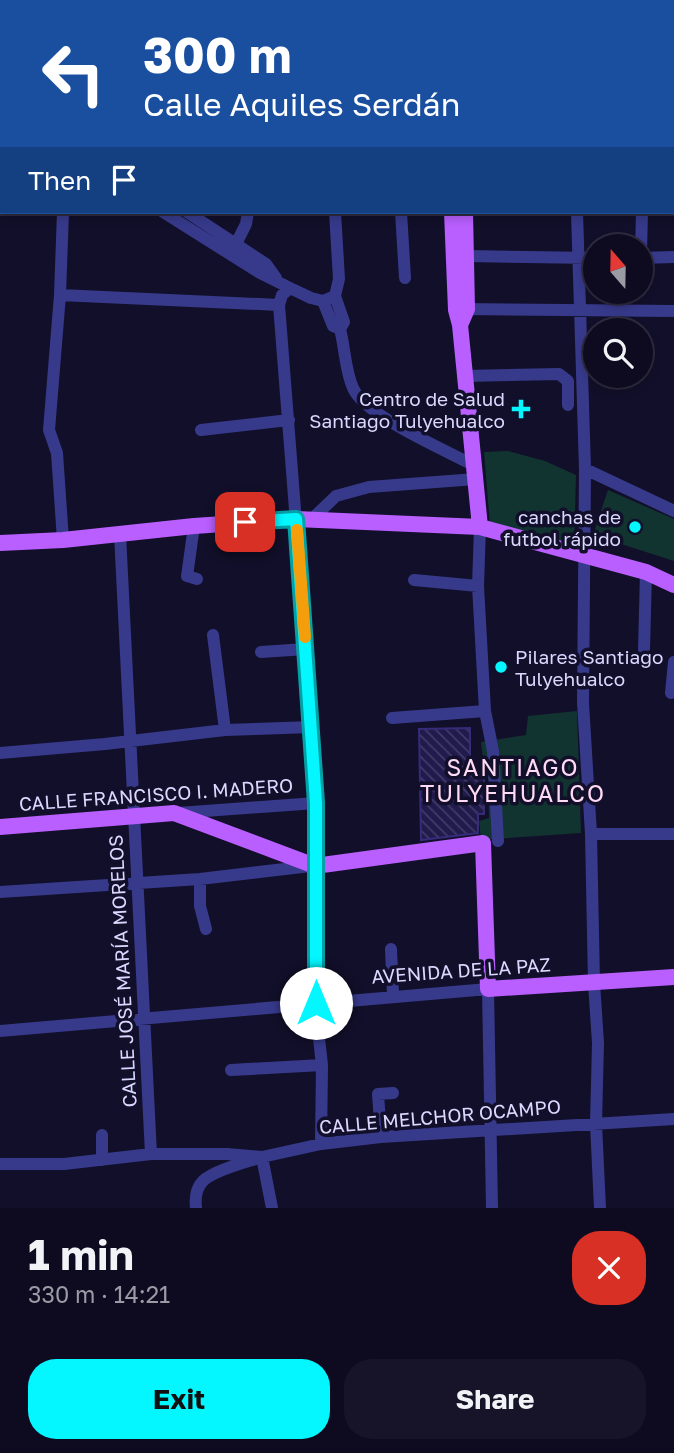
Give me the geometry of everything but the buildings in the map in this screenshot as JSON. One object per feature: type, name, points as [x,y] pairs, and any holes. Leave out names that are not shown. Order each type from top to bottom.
[{"type":"main road","points":[[453,214],[464,376],[480,527]]},
{"type":"main road","points":[[461,315],[466,256],[465,214]]},
{"type":"main road","points":[[0,544],[304,519],[480,527],[646,572],[674,585]]},
{"type":"main road","points":[[174,813],[315,866],[491,842],[488,989]]},
{"type":"main road","name":"CALLE FRANCISCO I. MADERO","points":[[0,827],[174,813]]},
{"type":"main road","name":"AVENIDA DE LA PAZ","points":[[488,989],[674,977]]},
{"type":"street","points":[[63,214],[50,430],[57,453],[63,540]]},
{"type":"street","points":[[166,214],[260,273],[311,298],[329,298]]},
{"type":"street","points":[[190,214],[266,264],[284,284]]},
{"type":"street","points":[[236,244],[248,214]]},
{"type":"street","points":[[335,214],[339,279],[329,298],[333,326],[340,329],[353,388],[363,403],[386,419],[475,472]]},
{"type":"street","points":[[401,214],[405,278]]},
{"type":"street","points":[[577,214],[585,469],[583,703],[591,834],[600,1208]]},
{"type":"street","points":[[642,214],[642,234]]},
{"type":"street","points":[[466,256],[583,258]]},
{"type":"street","points":[[653,258],[674,257]]},
{"type":"street","points":[[284,284],[279,305],[289,420],[304,519],[306,649],[316,803],[316,1003],[322,1065],[321,1144]]},
{"type":"street","points":[[60,295],[279,305]]},
{"type":"street","points":[[640,304],[640,311]]},
{"type":"street","points":[[461,315],[581,310],[674,310]]},
{"type":"street","points":[[464,376],[559,374],[568,381],[568,405]]},
{"type":"street","points":[[201,430],[289,420]]},
{"type":"street","points":[[585,469],[674,511]]},
{"type":"street","points":[[304,519],[336,496],[369,487],[475,472]]},
{"type":"street","points":[[194,526],[187,576],[197,579]]},
{"type":"street","points":[[480,527],[478,586],[485,711],[494,751],[491,842]]},
{"type":"street","name":"CALLE JOSÉ MARÍA MORELOS","points":[[120,534],[151,1154]]},
{"type":"street","points":[[644,650],[646,572]]},
{"type":"street","points":[[414,580],[478,586]]},
{"type":"street","points":[[213,635],[225,730]]},
{"type":"street","points":[[261,652],[306,649]]},
{"type":"street","points":[[671,693],[674,662]]},
{"type":"street","points":[[392,718],[485,711]]},
{"type":"street","points":[[0,753],[225,730],[312,727]]},
{"type":"street","name":"CALLE FRANCISCO I. MADERO","points":[[174,813],[316,803]]},
{"type":"street","points":[[591,834],[674,834]]},
{"type":"street","points":[[0,892],[200,879],[315,866]]},
{"type":"street","points":[[200,879],[200,906],[206,929]]},
{"type":"street","points":[[391,949],[393,995]]},
{"type":"street","points":[[488,989],[492,1208]]},
{"type":"street","name":"AVENIDA DE LA PAZ","points":[[0,1031],[393,995],[488,989]]},
{"type":"street","points":[[231,1070],[322,1065]]},
{"type":"street","points":[[381,1137],[378,1094],[393,1093]]},
{"type":"street","name":"CALLE MELCHOR OCAMPO","points":[[0,1164],[64,1164],[151,1154],[262,1157],[321,1144],[381,1137],[674,1119]]},
{"type":"street","points":[[102,1135],[102,1160]]},
{"type":"street","points":[[196,1208],[197,1191],[202,1181],[262,1157],[271,1208]]},
{"type":"green space","points":[[508,451],[545,461],[576,475],[574,551],[490,525],[484,452]]},
{"type":"green space","name":"canchas de futbol rápido","points":[[608,490],[674,519],[674,561],[593,535]]},
{"type":"green space","points":[[577,711],[581,833],[481,840],[479,821],[489,818],[488,771],[484,767],[481,742],[526,735],[528,716]]},
{"type":"slow traffic","points":[[297,530],[305,637]]},
{"type":"place","name":"Centro de Salud Santiago Tulyehualco","points":[[521,409]]},
{"type":"place","name":"canchas de futbol rápido","points":[[635,527]]},
{"type":"place","name":"Pilares Santiago Tulyehualco","points":[[501,667]]},
{"type":"district","name":"SANTIAGO TULYEHUALCO","points":[[513,780]]},
{"type":"route","points":[[245,522],[296,519],[316,803],[316,1003]]}]
